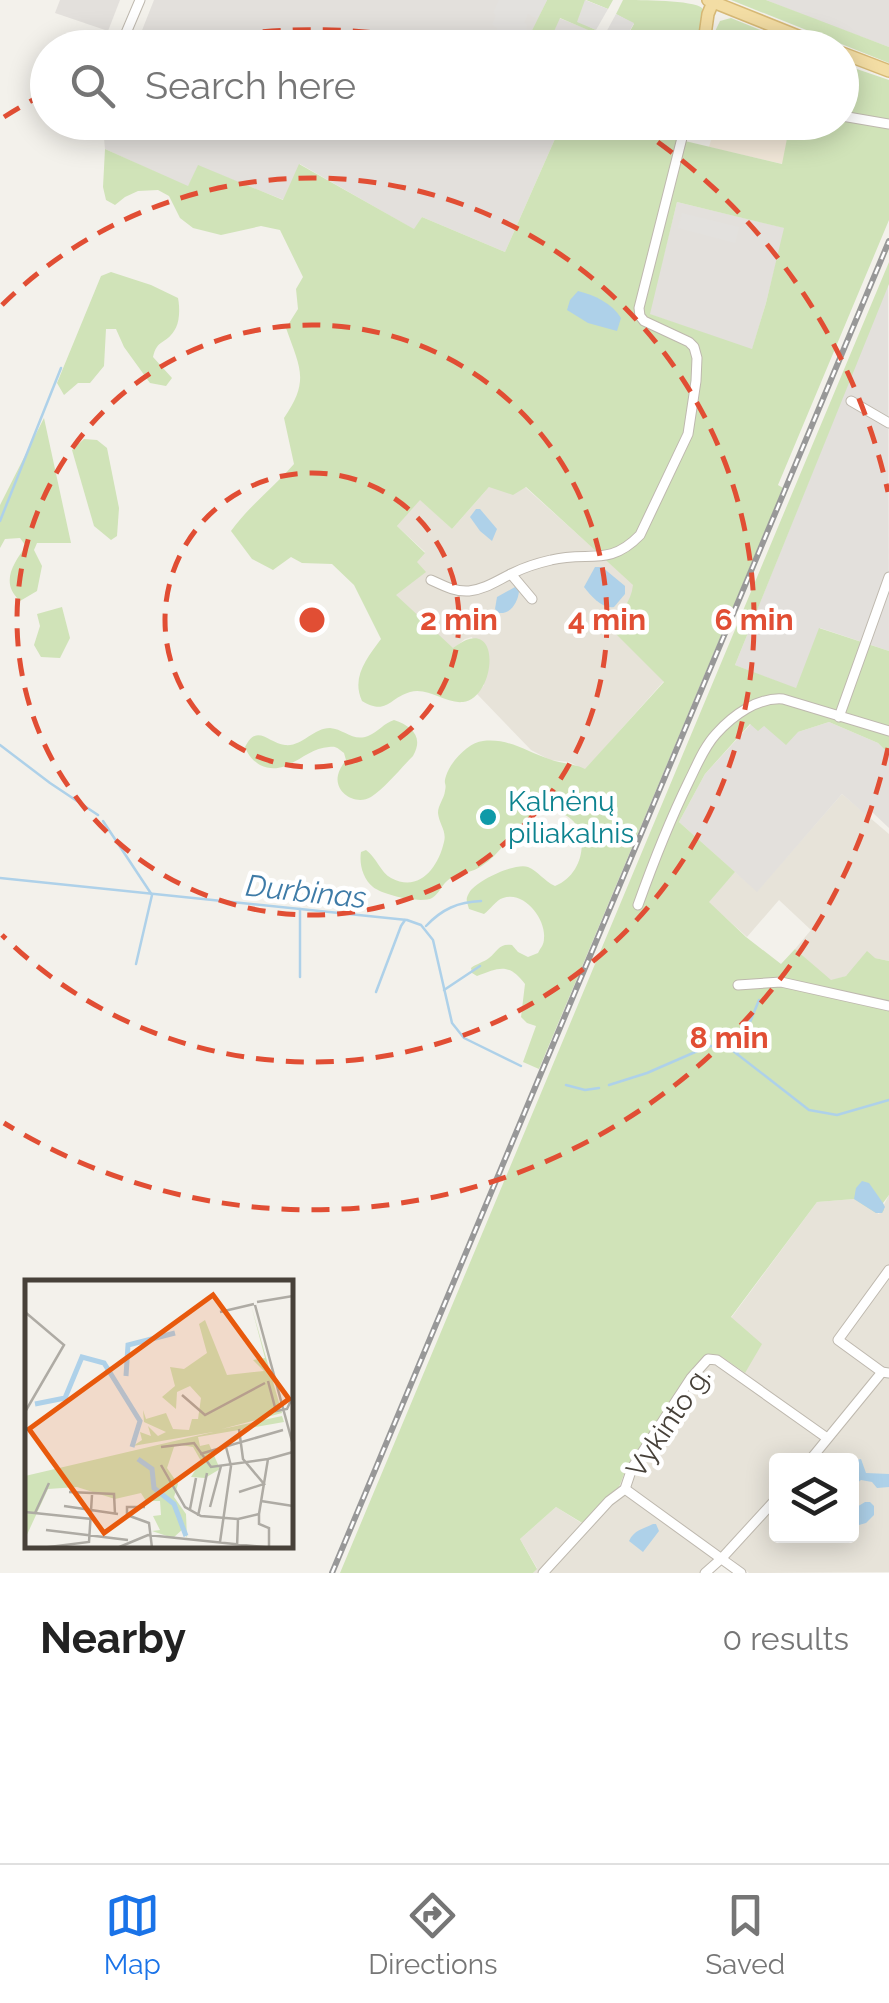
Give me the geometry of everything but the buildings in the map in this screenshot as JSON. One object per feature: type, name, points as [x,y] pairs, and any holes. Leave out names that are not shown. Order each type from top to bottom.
[{"type":"main road","points":[[705,30],[714,3],[782,30]]},
{"type":"main road","points":[[859,60],[889,71]]},
{"type":"street","points":[[127,30],[140,0]]},
{"type":"street","points":[[859,119],[889,124]]},
{"type":"street","points":[[432,580],[464,592],[558,558],[612,556],[640,536],[688,434],[696,381],[694,347],[644,320],[639,308],[681,140]]},
{"type":"street","points":[[851,401],[889,423]]},
{"type":"street","points":[[511,574],[532,599]]},
{"type":"street","points":[[839,718],[889,577]]},
{"type":"street","points":[[638,905],[656,854],[707,746],[722,728],[752,706],[770,698],[783,700],[889,731]]},
{"type":"street","points":[[738,985],[781,982],[889,1006]]},
{"type":"street","points":[[815,1453],[886,1373],[838,1340],[889,1270]]},
{"type":"street","name":"Vykinto g.","points":[[543,1573],[609,1501],[624,1490],[632,1468],[691,1378],[708,1359],[718,1360],[827,1438]]},
{"type":"street","points":[[624,1490],[740,1573]]},
{"type":"street","points":[[705,1573],[769,1507]]},
{"type":"shaded area","points":[[60,0],[120,0],[108,30],[55,13]]},
{"type":"shaded area","points":[[154,0],[547,0],[533,30],[142,30]]},
{"type":"shaded area","points":[[499,0],[547,0],[537,19],[528,14],[524,22],[528,30],[497,30],[492,25],[496,15],[493,13]]},
{"type":"shaded area","points":[[585,0],[608,9],[596,30],[577,22]]},
{"type":"shaded area","points":[[766,0],[889,0],[889,47],[859,36],[859,30],[843,30]]},
{"type":"shaded area","points":[[616,14],[634,23],[630,30],[607,30]]},
{"type":"shaded area","points":[[559,18],[589,30],[554,30]]},
{"type":"shaded area","points":[[104,140],[554,140],[505,252],[422,217],[415,230],[300,164],[284,200],[198,166],[188,187],[105,149]]},
{"type":"shaded area","points":[[711,140],[787,140],[783,164],[709,147]]},
{"type":"shaded area","points":[[677,202],[785,228],[752,350],[649,314]]},
{"type":"shaded area","points":[[682,213],[739,227],[735,243],[678,228]]},
{"type":"shaded area","points":[[888,284],[889,651],[820,628],[796,689],[735,665]]},
{"type":"shaded area","points":[[489,487],[525,487],[634,585],[626,605],[607,624],[664,681],[585,770],[531,750],[477,694],[484,685],[472,637],[453,649],[395,595],[425,572],[416,562],[425,552],[397,526],[420,499],[452,529]]},
{"type":"shaded area","points":[[829,722],[878,743],[889,754],[889,828],[872,812],[867,816],[842,794],[757,892],[679,822],[705,774],[751,724],[798,732]]},
{"type":"shaded area","points":[[842,794],[889,834],[889,961],[875,958],[831,981],[795,949],[811,930],[779,900],[747,937],[708,902],[735,872],[757,891]]},
{"type":"shaded area","points":[[889,1195],[889,1572],[749,1573],[728,1556],[709,1573],[533,1573],[537,1568],[520,1539],[556,1507],[583,1524],[619,1487],[627,1467],[707,1355],[722,1357],[745,1373],[731,1318],[817,1202],[854,1199],[879,1214]]},
{"type":"green space","points":[[547,0],[586,0],[578,21],[596,30],[560,18],[555,30],[532,30]]},
{"type":"green space","points":[[586,0],[613,0],[608,9]]},
{"type":"green space","points":[[623,0],[678,2],[702,8],[703,21],[702,30],[631,30],[634,24],[616,14]]},
{"type":"green space","points":[[731,0],[766,0],[845,30],[806,30]]},
{"type":"green space","points":[[731,18],[760,30],[716,30],[720,21]]},
{"type":"green space","points":[[859,36],[889,47],[889,63],[859,51]]},
{"type":"green space","points":[[859,70],[889,80],[889,120],[859,115]]},
{"type":"green space","points":[[859,123],[889,128],[889,220],[778,485],[783,488],[539,1069],[523,1062],[536,1026],[521,1017],[525,984],[509,970],[498,969],[477,976],[471,968],[504,945],[512,945],[528,957],[538,953],[544,930],[532,908],[519,898],[500,899],[484,914],[469,909],[467,899],[479,883],[515,867],[528,867],[555,886],[567,879],[581,855],[579,830],[572,820],[561,813],[537,814],[488,861],[452,877],[427,900],[402,898],[373,887],[362,871],[361,852],[366,850],[387,875],[401,882],[426,875],[444,842],[438,813],[446,776],[461,754],[478,742],[510,744],[585,769],[664,682],[606,624],[624,608],[633,585],[526,487],[513,495],[489,487],[452,529],[420,500],[397,526],[425,553],[417,562],[426,572],[396,595],[453,648],[469,639],[480,639],[490,659],[488,673],[474,697],[463,702],[417,691],[383,706],[362,701],[359,676],[381,639],[354,585],[332,564],[302,563],[291,557],[273,570],[252,559],[231,531],[294,464],[284,418],[297,394],[300,374],[286,328],[298,309],[296,289],[303,277],[280,230],[261,226],[221,235],[193,228],[180,218],[169,196],[158,190],[138,191],[115,205],[106,200],[105,149],[188,186],[198,165],[283,200],[299,164],[414,229],[422,217],[505,252],[554,140],[678,140],[673,158],[685,141],[782,164],[787,140],[859,140]],"holes":[[[677,202],[784,228],[752,349],[650,314]]]},
{"type":"green space","points":[[889,262],[889,284],[735,665],[796,688],[819,628],[889,651],[889,754],[878,743],[829,722],[798,732],[786,745],[764,726],[758,731],[750,724],[705,774],[679,822],[735,872],[709,902],[781,964],[795,949],[831,980],[846,976],[867,951],[875,958],[889,961],[889,1195],[883,1203],[884,1210],[876,1213],[854,1199],[817,1202],[731,1317],[762,1344],[745,1373],[722,1357],[707,1355],[627,1467],[619,1487],[584,1524],[556,1507],[520,1539],[537,1569],[533,1573],[340,1573]]},
{"type":"green space","points":[[111,272],[178,298],[176,328],[157,347],[153,357],[172,378],[166,386],[150,383],[116,329],[106,329],[104,366],[90,383],[78,383],[64,395],[57,383],[101,276]]},
{"type":"green space","points":[[44,418],[71,543],[37,543],[34,550],[42,566],[37,591],[20,601],[10,580],[26,546],[20,538],[5,539],[0,548],[0,505]]},
{"type":"green space","points":[[84,439],[97,440],[107,448],[119,508],[117,536],[111,540],[94,526],[72,450]]},
{"type":"green space","points":[[62,607],[70,638],[60,658],[41,657],[34,645],[40,626],[37,614]]},
{"type":"green space","points":[[394,720],[414,733],[416,749],[387,783],[365,799],[353,799],[339,787],[338,775],[346,760],[337,748],[320,749],[287,765],[270,768],[255,761],[245,747],[258,735],[291,745],[330,728],[363,737]]},
{"type":"water","points":[[578,291],[613,308],[621,318],[617,331],[588,323],[567,310]]},
{"type":"water","points":[[476,509],[497,529],[492,541],[470,517]]},
{"type":"water","points":[[595,567],[602,567],[625,586],[625,594],[614,607],[601,604],[584,587]]},
{"type":"water","points":[[515,587],[519,591],[515,603],[507,612],[499,613],[495,609],[497,597]]},
{"type":"water","points":[[862,1181],[869,1183],[883,1203],[882,1213],[854,1199]]},
{"type":"water","points":[[859,1459],[866,1473],[889,1474],[889,1487],[877,1488],[872,1482],[859,1482]]},
{"type":"water","points":[[870,1502],[874,1515],[859,1525],[859,1506]]},
{"type":"water","points":[[653,1524],[659,1531],[643,1552],[629,1541],[636,1532]]},
{"type":"waterway","points":[[0,521],[61,368]]},
{"type":"waterway","points":[[0,745],[98,815]]},
{"type":"waterway","points":[[103,821],[152,895],[136,964]]},
{"type":"waterway","name":"Durbinas","points":[[0,878],[407,920],[421,925],[433,940],[452,1023],[464,1038],[521,1066]]},
{"type":"waterway","points":[[426,926],[451,908],[481,901]]},
{"type":"waterway","points":[[300,909],[300,977]]},
{"type":"waterway","points":[[376,992],[405,920]]},
{"type":"waterway","points":[[444,990],[480,966]]},
{"type":"waterway","points":[[737,1054],[759,1000]]},
{"type":"waterway","name":"Durbinas","points":[[609,1085],[709,1046],[728,1047],[809,1110],[837,1115],[889,1100]]},
{"type":"waterway","name":"Durbinas","points":[[566,1085],[585,1090],[599,1088]]},
{"type":"railway","points":[[332,1573],[889,241]]},
{"type":"place","name":"Kalnėnų piliakalnis","points":[[488,817]]}]
